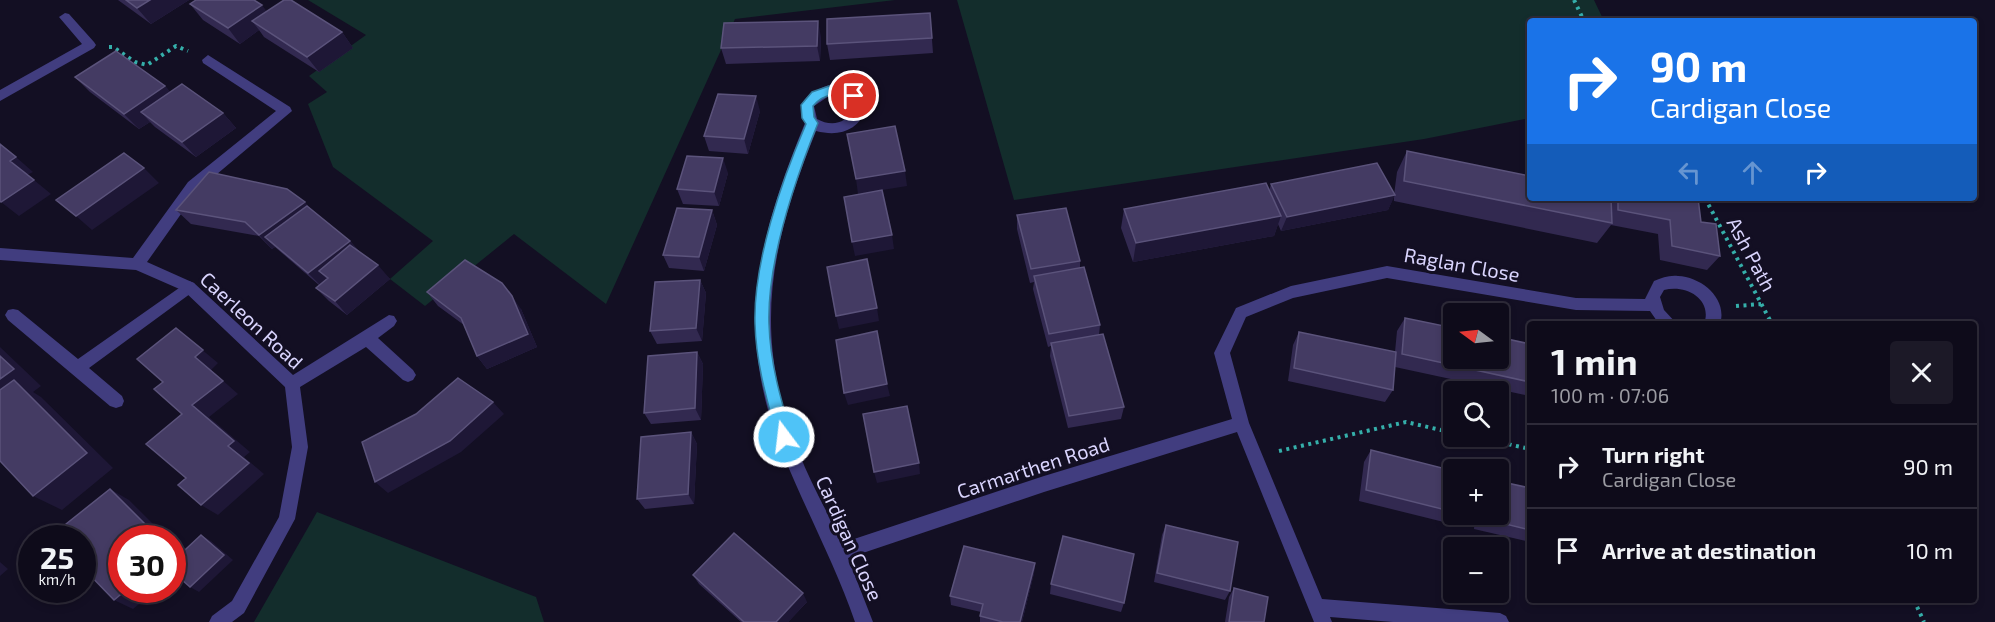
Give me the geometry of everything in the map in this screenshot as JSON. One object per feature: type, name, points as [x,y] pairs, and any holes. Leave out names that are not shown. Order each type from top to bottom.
[{"type":"street","points":[[0,96],[90,45],[65,17]]},
{"type":"street","points":[[137,264],[193,186],[285,111],[208,60]]},
{"type":"street","name":"Cardigan Close","points":[[812,123],[779,218],[767,273],[762,323],[767,375],[784,437],[804,485],[838,554],[864,622]]},
{"type":"street","name":"Caerleon Road","points":[[0,254],[137,264],[189,286],[292,384],[300,447],[287,519],[238,607],[218,622]]},
{"type":"street","name":"Raglan Close","points":[[1320,614],[1241,423],[1222,353],[1241,313],[1291,292],[1387,272],[1576,304],[1653,305]]},
{"type":"street","points":[[1666,321],[1658,314],[1653,305],[1654,290],[1659,285],[1674,281],[1684,282],[1703,292],[1710,299],[1715,315],[1713,321]]},
{"type":"street","points":[[78,368],[189,286]]},
{"type":"street","points":[[13,315],[116,401]]},
{"type":"street","points":[[292,384],[367,338],[388,321]]},
{"type":"street","points":[[367,338],[408,375]]},
{"type":"street","name":"Carmarthen Road","points":[[838,554],[1044,484],[1241,423]]},
{"type":"street","points":[[1320,614],[1500,622]]},
{"type":"path","points":[[1574,0],[1583,18]]},
{"type":"path","points":[[90,45],[113,47],[135,62],[147,65],[176,46],[208,60]]},
{"type":"path","name":"Ash Path","points":[[1707,201],[1770,321]]},
{"type":"path","points":[[1255,457],[1406,422],[1443,430]]},
{"type":"path","points":[[1509,444],[1527,448]]},
{"type":"path","points":[[1915,603],[1924,622]]},
{"type":"green space","points":[[308,0],[895,0],[735,19],[606,304],[514,234],[425,306],[390,279],[433,241],[333,167],[308,104],[327,92],[309,76],[366,35]]},
{"type":"green space","points":[[957,0],[1594,0],[1603,18],[1527,18],[1527,119],[1424,139],[1014,200]]},
{"type":"green space","points":[[317,512],[536,597],[544,622],[254,622]]},
{"type":"building","points":[[126,0],[150,0],[137,8]]},
{"type":"building","points":[[196,0],[254,0],[262,5],[228,28],[190,4]]},
{"type":"building","points":[[284,0],[291,0],[342,32],[307,57],[252,21]]},
{"type":"building","points":[[930,13],[932,38],[827,44],[827,19]]},
{"type":"building","points":[[818,21],[817,46],[721,48],[724,23]]},
{"type":"building","points":[[116,51],[165,86],[124,114],[75,77]]},
{"type":"building","points":[[182,84],[223,113],[182,142],[141,112]]},
{"type":"building","points":[[718,94],[756,96],[744,139],[704,136]]},
{"type":"building","points":[[895,126],[905,171],[856,179],[847,134]]},
{"type":"building","points":[[0,144],[16,157],[10,161],[34,180],[1,202],[0,201]]},
{"type":"building","points":[[1407,151],[1527,175],[1527,201],[1611,201],[1612,223],[1404,181]]},
{"type":"building","points":[[124,153],[144,168],[76,216],[56,200]]},
{"type":"building","points":[[687,156],[723,158],[714,192],[677,189]]},
{"type":"building","points":[[1377,163],[1395,195],[1287,217],[1271,184]]},
{"type":"building","points":[[209,172],[287,189],[305,202],[259,235],[245,222],[176,210]]},
{"type":"building","points":[[1266,183],[1281,216],[1136,243],[1124,209]]},
{"type":"building","points":[[882,190],[892,235],[852,242],[844,197]]},
{"type":"building","points":[[1618,201],[1698,201],[1701,222],[1716,224],[1720,256],[1672,246],[1670,220],[1618,210]]},
{"type":"building","points":[[307,206],[350,241],[308,273],[265,237]]},
{"type":"building","points":[[677,208],[712,210],[699,257],[663,255]]},
{"type":"building","points":[[1066,208],[1080,261],[1031,269],[1017,215]]},
{"type":"building","points":[[350,245],[378,265],[335,301],[316,288],[328,278],[319,271]]},
{"type":"building","points":[[867,259],[877,308],[836,316],[827,267]]},
{"type":"building","points":[[465,260],[502,283],[512,296],[528,334],[477,356],[461,318],[427,292]]},
{"type":"building","points":[[1084,267],[1100,325],[1049,334],[1034,276]]},
{"type":"building","points":[[700,280],[696,328],[650,331],[655,282]]},
{"type":"building","points":[[1405,318],[1443,326],[1443,363],[1402,354]]},
{"type":"building","points":[[176,328],[203,350],[195,357],[223,381],[192,405],[234,441],[228,446],[249,463],[201,505],[178,485],[186,478],[146,444],[182,414],[154,389],[163,382],[137,359]]},
{"type":"building","points":[[877,331],[887,384],[844,393],[836,340]]},
{"type":"building","points":[[1299,332],[1396,352],[1393,390],[1294,368]]},
{"type":"building","points":[[1103,334],[1124,407],[1069,416],[1051,343]]},
{"type":"building","points":[[1509,339],[1527,343],[1527,381],[1471,369],[1509,369]]},
{"type":"building","points":[[697,352],[695,408],[644,413],[648,356]]},
{"type":"building","points":[[0,356],[14,369],[0,379]]},
{"type":"building","points":[[458,378],[493,402],[450,441],[375,482],[362,442],[416,414]]},
{"type":"building","points":[[14,380],[87,453],[33,496],[0,461],[0,390]]},
{"type":"building","points":[[907,406],[919,463],[874,472],[863,414]]},
{"type":"building","points":[[691,432],[688,494],[637,499],[641,437]]},
{"type":"building","points":[[1371,450],[1443,468],[1443,509],[1366,490]]},
{"type":"building","points":[[1509,483],[1527,487],[1527,529],[1509,525]]},
{"type":"building","points":[[110,489],[146,525],[108,525],[108,594],[96,581],[96,525],[65,525]]},
{"type":"building","points":[[1166,525],[1238,542],[1230,591],[1157,573]]},
{"type":"building","points":[[734,533],[803,593],[776,622],[744,622],[693,575]]},
{"type":"building","points":[[201,535],[224,555],[190,587],[186,583],[186,549]]},
{"type":"building","points":[[1063,536],[1134,554],[1124,603],[1051,584]]},
{"type":"building","points":[[964,546],[1035,563],[1020,622],[1003,622],[980,616],[983,604],[950,596]]},
{"type":"building","points":[[1234,588],[1268,597],[1264,622],[1229,622]]},
{"type":"route","points":[[784,437],[767,375],[762,323],[767,273],[779,218],[812,123],[806,111],[807,105],[816,95],[832,89],[848,92],[854,96]]}]
